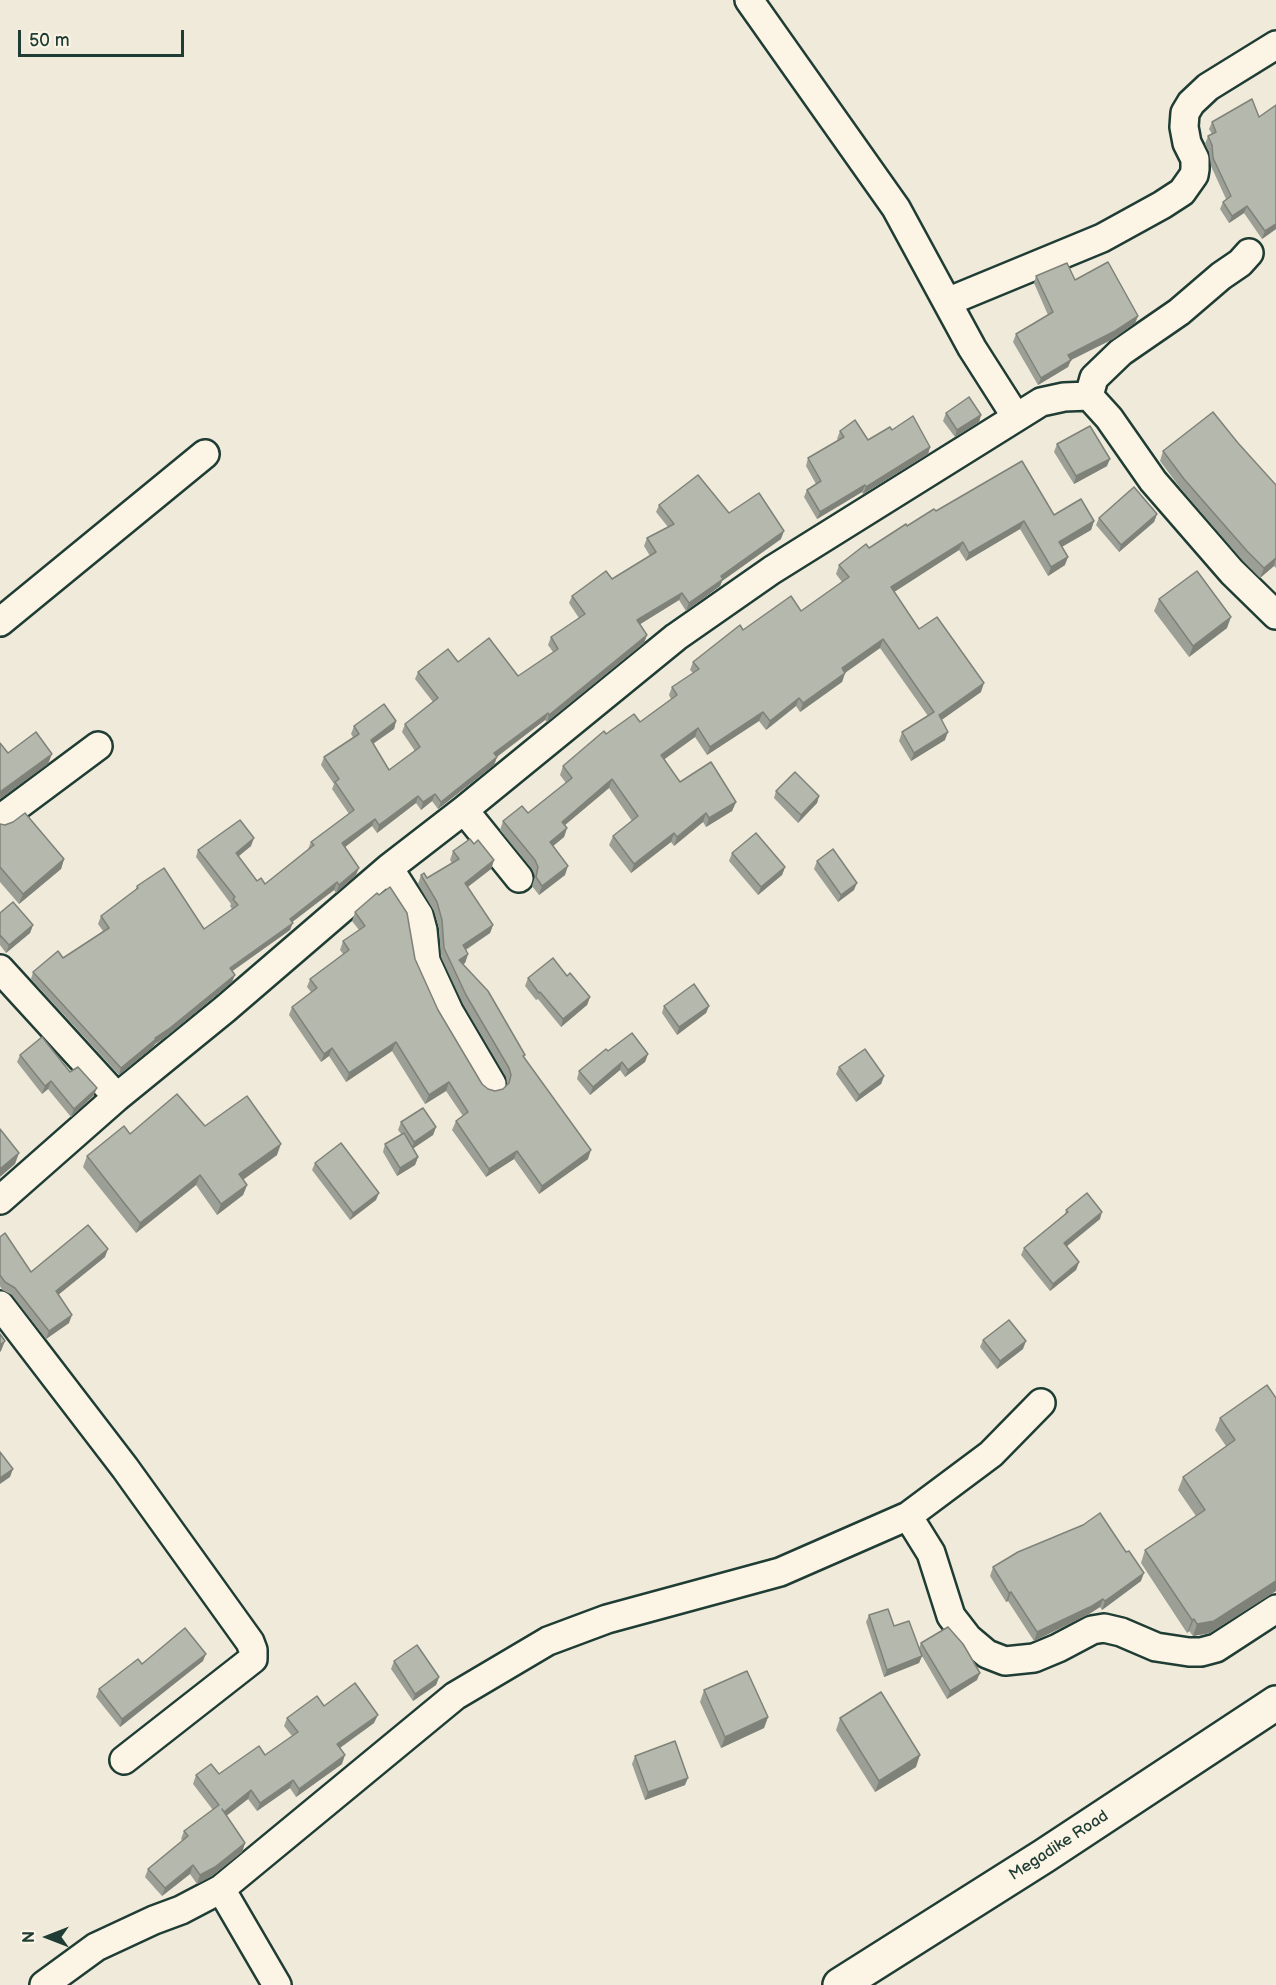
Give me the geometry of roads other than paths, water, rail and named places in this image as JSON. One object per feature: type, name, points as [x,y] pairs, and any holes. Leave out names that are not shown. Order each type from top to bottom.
[{"type":"main road","name":"Megadike Road","points":[[840,1985],[1035,1862],[1276,1703]]},
{"type":"street","points":[[749,0],[896,208],[972,348],[1016,417]]},
{"type":"street","points":[[947,302],[1102,238],[1182,192],[1194,176],[1196,169],[1184,127],[1185,113],[1191,103],[1208,87],[1276,45]]},
{"type":"street","points":[[1089,396],[1094,378],[1121,352],[1179,312],[1240,263],[1249,253]]},
{"type":"street","points":[[0,1200],[117,1097],[389,868],[464,810],[676,637],[772,570],[1041,402],[1064,397],[1089,396]]},
{"type":"street","points":[[1089,396],[1109,418],[1153,481],[1232,572],[1276,615]]},
{"type":"street","points":[[0,622],[205,454]]},
{"type":"street","points":[[0,819],[98,746]]},
{"type":"street","points":[[464,810],[519,878]]},
{"type":"street","points":[[389,868],[419,915],[426,961],[449,1011],[492,1084]]},
{"type":"street","points":[[0,969],[117,1097]]},
{"type":"street","points":[[0,1305],[125,1468],[250,1642],[253,1650],[253,1659],[124,1760]]},
{"type":"street","points":[[44,1985],[96,1947],[181,1910],[221,1889],[455,1696],[548,1641],[607,1619],[780,1572],[908,1516],[991,1454],[1041,1404]]},
{"type":"street","points":[[908,1516],[931,1552],[951,1616],[968,1638],[987,1654],[1005,1661],[1034,1658],[1092,1630],[1104,1628],[1121,1632],[1156,1647],[1201,1652],[1216,1648],[1276,1609]]},
{"type":"street","points":[[221,1889],[277,1985]]}]
